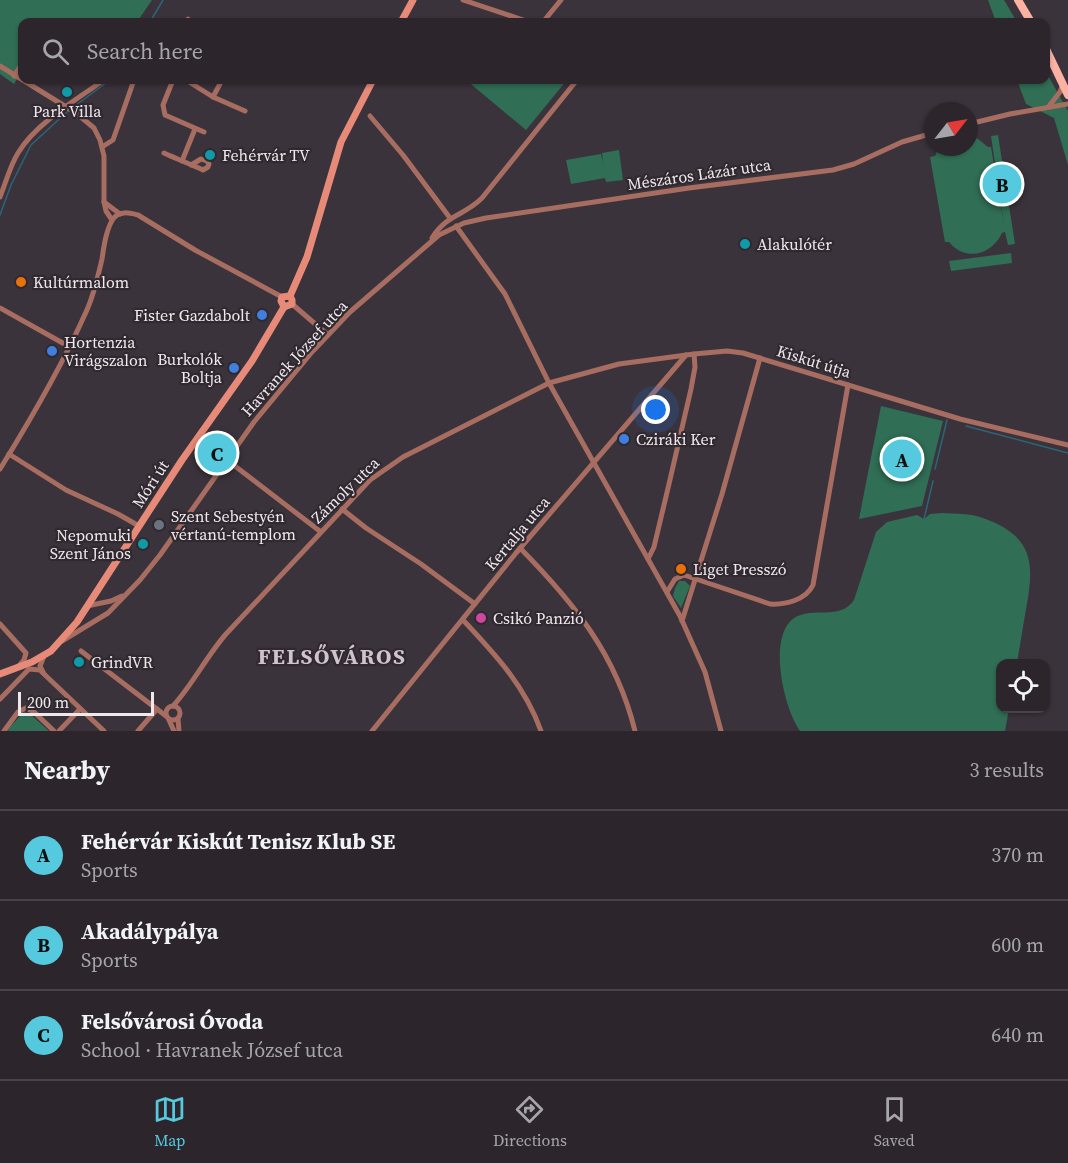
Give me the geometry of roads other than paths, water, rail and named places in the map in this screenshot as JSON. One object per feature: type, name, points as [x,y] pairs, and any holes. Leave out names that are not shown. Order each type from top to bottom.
[{"type":"main road","points":[[403,18],[413,0]]},
{"type":"main road","points":[[1018,0],[1029,18]]},
{"type":"main road","points":[[1050,57],[1068,95]]},
{"type":"main road","points":[[288,306],[281,304],[307,257],[341,142],[371,84]]},
{"type":"main road","name":"Móri út","points":[[0,674],[44,656],[61,642],[77,622],[182,460],[288,306]]},
{"type":"street","points":[[463,0],[474,1],[519,18]]},
{"type":"street","points":[[546,18],[561,0]]},
{"type":"street","points":[[0,66],[18,78]]},
{"type":"street","points":[[14,76],[18,70]]},
{"type":"street","points":[[28,84],[67,107],[94,128],[102,147],[105,163],[104,202],[106,211],[112,220]]},
{"type":"street","points":[[0,197],[22,147],[39,129],[99,84]]},
{"type":"street","points":[[102,147],[113,140],[133,84]]},
{"type":"street","points":[[172,84],[164,105],[164,112],[168,117],[204,132]]},
{"type":"street","points":[[192,84],[213,97],[245,111]]},
{"type":"street","points":[[213,97],[220,84]]},
{"type":"street","points":[[431,240],[448,219],[470,209],[482,198],[574,84]]},
{"type":"street","points":[[1049,106],[1065,86]]},
{"type":"street","points":[[978,122],[1068,104]]},
{"type":"street","points":[[370,117],[403,154],[453,227],[500,285],[549,383],[596,463],[682,621],[707,680],[721,731]]},
{"type":"street","points":[[182,161],[195,129]]},
{"type":"street","name":"Mészáros Lázár utca","points":[[464,223],[689,188],[833,170],[854,164],[902,142],[924,136]]},
{"type":"street","points":[[164,153],[191,165]]},
{"type":"street","points":[[104,202],[120,214],[138,215],[201,253],[286,296]]},
{"type":"street","points":[[459,213],[464,223]]},
{"type":"street","points":[[0,469],[54,376],[87,310],[112,220],[120,214]]},
{"type":"street","name":"Havranek József utca","points":[[61,642],[101,618],[160,555],[254,422],[350,312],[431,240],[464,223]]},
{"type":"street","points":[[288,306],[328,335]]},
{"type":"street","points":[[0,308],[68,346]]},
{"type":"street","name":"Kiskút útja","points":[[549,383],[610,365],[726,351],[743,353],[960,419],[1068,445]]},
{"type":"street","points":[[648,559],[654,547],[693,378],[694,354]]},
{"type":"street","name":"Kertalja utca","points":[[372,731],[520,548],[596,463],[687,355]]},
{"type":"street","points":[[682,621],[723,494],[760,358]]},
{"type":"street","name":"Zámoly utca","points":[[170,707],[180,699],[212,650],[377,474],[403,457],[549,383]]},
{"type":"street","points":[[667,592],[672,582],[684,575],[770,604],[784,603],[803,597],[810,591],[848,386]]},
{"type":"street","points":[[9,454],[66,490],[139,526]]},
{"type":"street","points":[[227,460],[321,532]]},
{"type":"street","points":[[342,509],[475,604]]},
{"type":"street","points":[[520,548],[570,602],[597,639],[623,692],[635,731]]},
{"type":"street","points":[[87,606],[111,601],[126,593]]},
{"type":"street","points":[[463,620],[509,671],[525,697],[541,731]]},
{"type":"street","points":[[0,624],[26,653],[24,660],[16,668]]},
{"type":"street","points":[[81,651],[168,718],[174,731]]},
{"type":"street","points":[[44,656],[40,666],[44,674]]},
{"type":"street","points":[[0,699],[29,669],[40,670],[104,731]]},
{"type":"street","name":"Zámoly utca","points":[[179,731],[180,699]]},
{"type":"street","points":[[168,718],[170,707]]},
{"type":"street","points":[[138,731],[157,710],[170,707],[179,710]]},
{"type":"street","points":[[4,731],[6,725],[18,712],[26,708],[56,731],[80,709]]},
{"type":"street","points":[[168,718],[178,718]]},
{"type":"waterway","points":[[152,18],[163,0]]},
{"type":"waterway","points":[[72,108],[105,84]]},
{"type":"waterway","points":[[0,215],[11,185],[31,145],[68,111]]},
{"type":"waterway","points":[[935,469],[947,420]]},
{"type":"waterway","points":[[966,426],[1068,453]]},
{"type":"waterway","points":[[924,519],[933,481]]},
{"type":"place","name":"Park Villa","points":[[67,92]]},
{"type":"place","name":"Fehérvár TV","points":[[210,155]]},
{"type":"place","name":"Akadálypálya","points":[[1002,184]]},
{"type":"place","name":"Alakulótér","points":[[745,244]]},
{"type":"place","name":"Kultúrmalom","points":[[21,282]]},
{"type":"place","name":"Fister Gazdabolt","points":[[262,315]]},
{"type":"place","name":"Hortenzia Virágszalon","points":[[52,351]]},
{"type":"place","name":"Burkolók Boltja","points":[[234,368]]},
{"type":"place","name":"Cziráki Ker","points":[[624,439]]},
{"type":"place","name":"Felsővárosi Óvoda","points":[[217,453]]},
{"type":"place","name":"Fehérvár Kiskút Tenisz Klub SE","points":[[902,459]]},
{"type":"place","name":"Szent Sebestyén vértanú-templom","points":[[159,525]]},
{"type":"place","name":"Nepomuki Szent János","points":[[143,544]]},
{"type":"place","name":"Liget Presszó","points":[[681,569]]},
{"type":"place","name":"Csikó Panzió","points":[[481,618]]},
{"type":"place","name":"GrindVR","points":[[79,662]]},
{"type":"district","name":"FELSŐVÁROS","points":[[332,656]]}]
